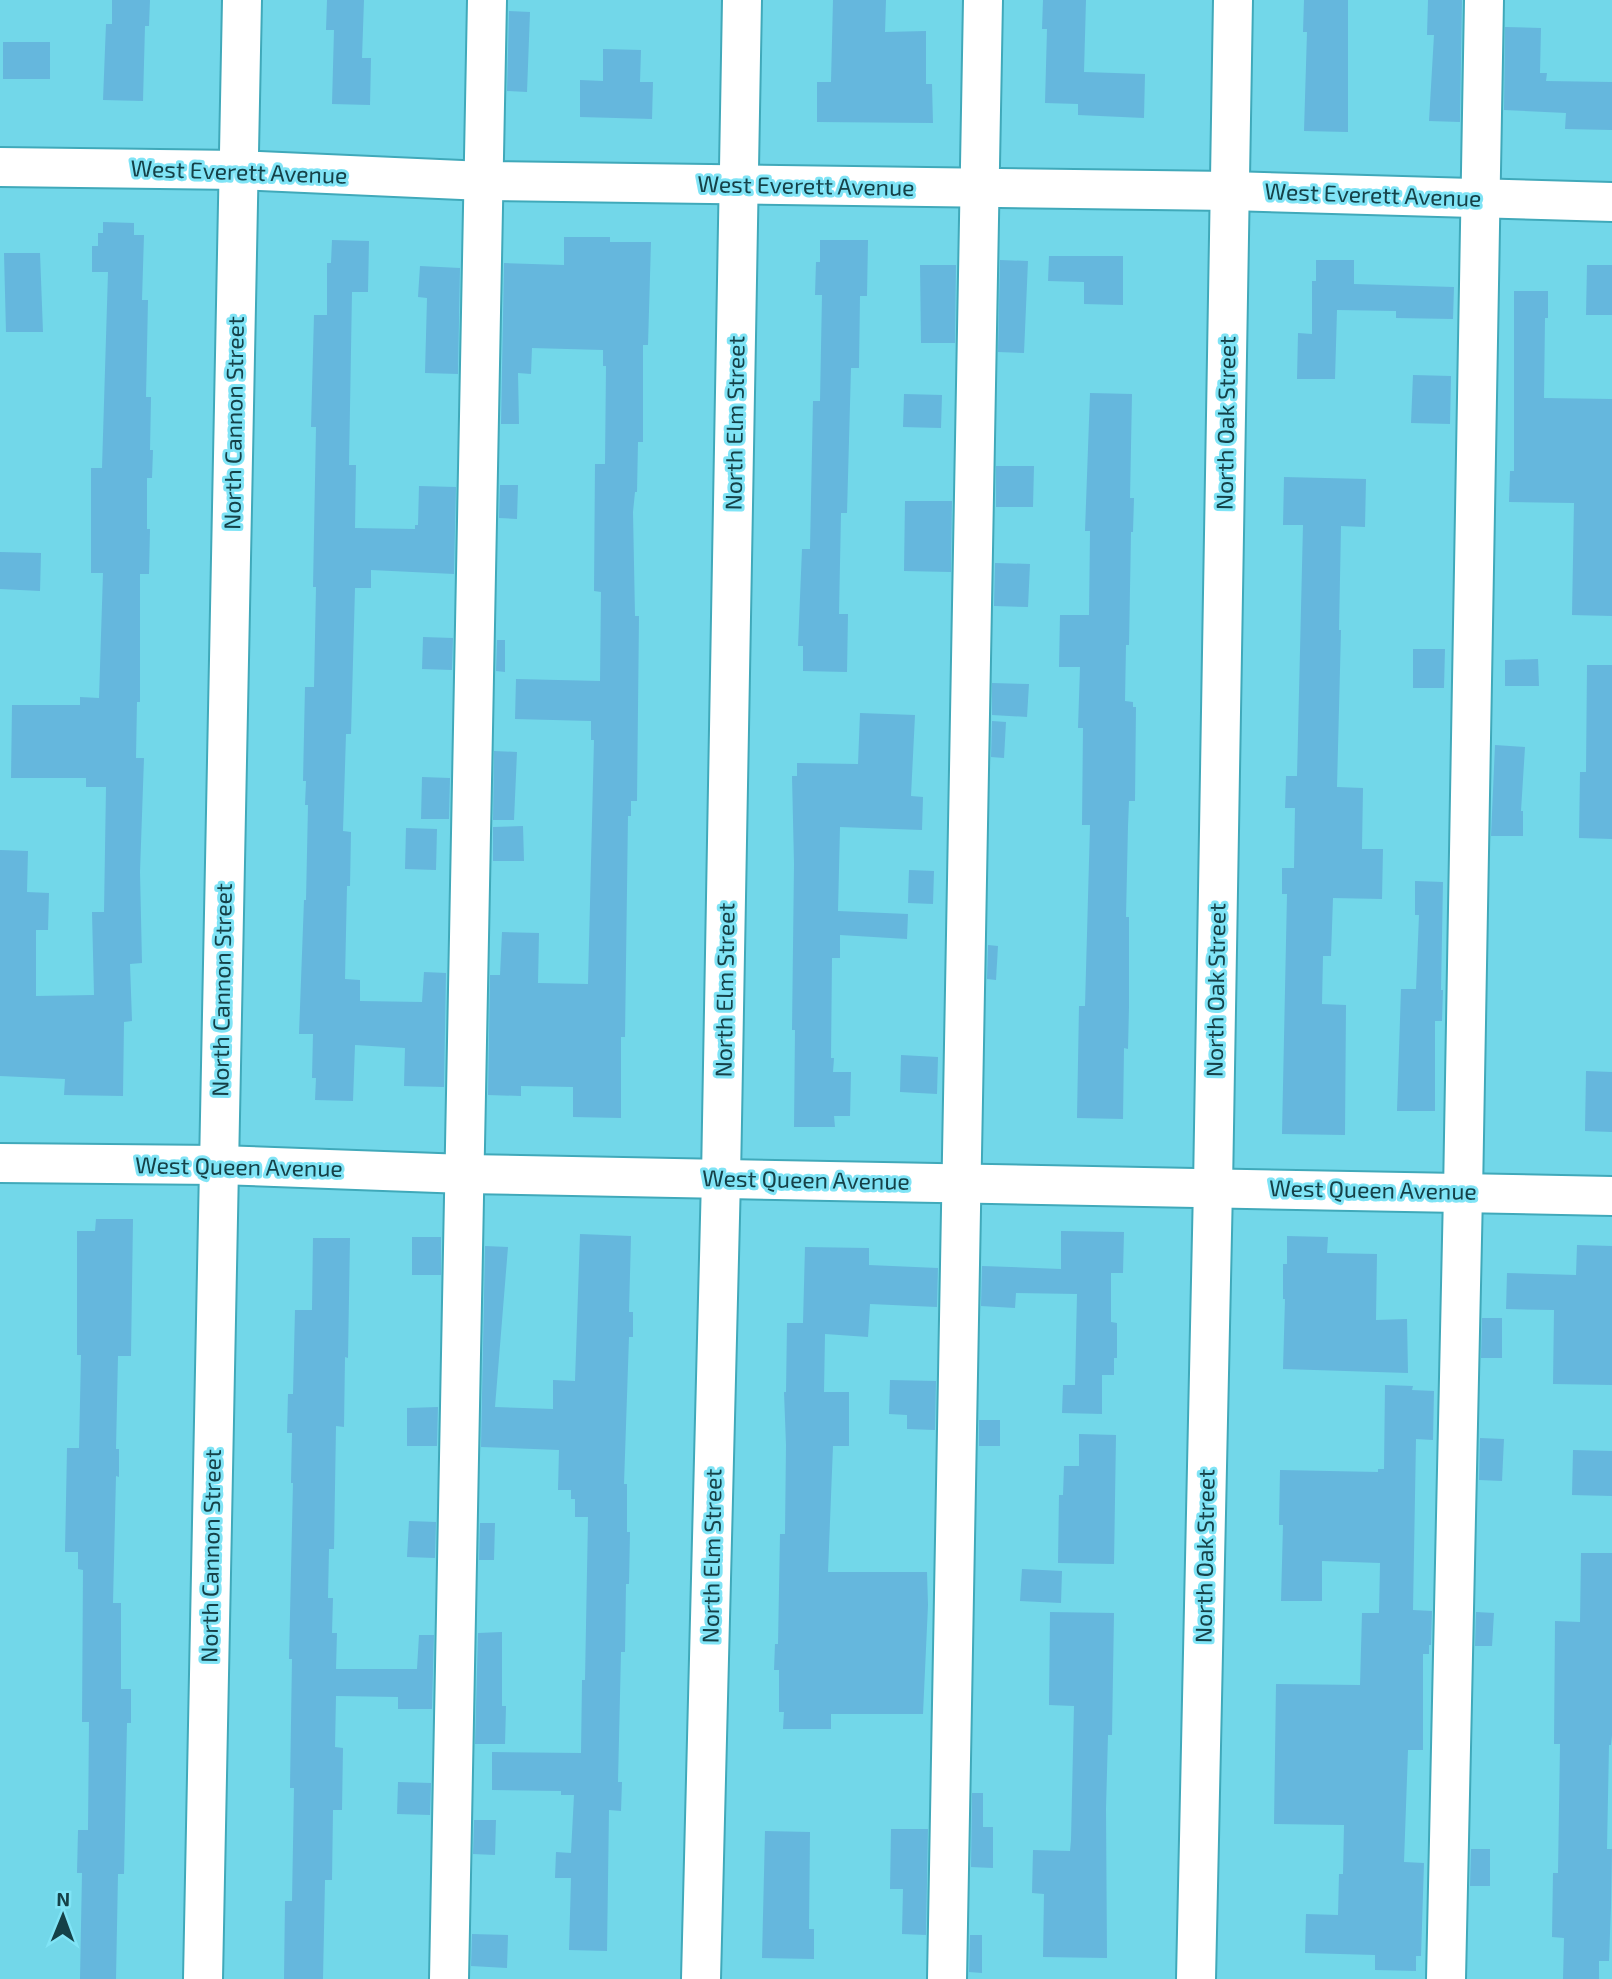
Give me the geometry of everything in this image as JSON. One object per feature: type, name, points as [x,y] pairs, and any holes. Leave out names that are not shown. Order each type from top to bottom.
[{"type":"street","name":"North Cannon Street","points":[[203,1979],[242,0]]},
{"type":"street","points":[[449,1979],[487,0]]},
{"type":"street","name":"North Elm Street","points":[[701,1979],[721,1178],[742,0]]},
{"type":"street","points":[[947,1979],[983,0]]},
{"type":"street","name":"North Oak Street","points":[[1196,1979],[1213,1187],[1233,0]]},
{"type":"street","points":[[1446,1979],[1484,0]]},
{"type":"street","name":"West Everett Avenue","points":[[0,167],[239,170],[484,181],[1230,191],[1612,202]]},
{"type":"street","name":"West Queen Avenue","points":[[0,1163],[219,1165],[465,1174],[1612,1196]]},
{"type":"building","points":[[112,0],[150,0],[149,26],[145,26],[143,101],[103,100],[106,24],[112,24]]},
{"type":"building","points":[[327,0],[364,0],[362,58],[371,58],[370,105],[332,104],[334,30],[326,30]]},
{"type":"building","points":[[833,0],[886,0],[885,32],[926,31],[926,84],[932,84],[933,123],[817,122],[817,82],[831,82]]},
{"type":"building","points":[[1043,0],[1086,0],[1084,72],[1145,74],[1144,118],[1078,115],[1078,104],[1045,103],[1047,29],[1042,29]]},
{"type":"building","points":[[1304,0],[1348,0],[1348,132],[1304,131],[1307,32],[1303,32]]},
{"type":"building","points":[[1428,0],[1462,0],[1460,122],[1429,121],[1434,35],[1427,35]]},
{"type":"building","points":[[509,11],[530,12],[527,92],[507,91]]},
{"type":"building","points":[[1505,27],[1541,28],[1540,73],[1547,73],[1546,81],[1612,82],[1612,130],[1565,129],[1566,113],[1504,110]]},
{"type":"building","points":[[3,42],[50,42],[50,79],[3,79]]},
{"type":"building","points":[[603,49],[641,50],[640,82],[653,82],[652,119],[580,117],[580,80],[603,81]]},
{"type":"building","points":[[103,222],[134,223],[134,235],[144,235],[142,300],[148,300],[146,397],[151,397],[150,450],[153,450],[152,478],[147,478],[149,574],[140,574],[140,702],[137,702],[136,758],[144,758],[140,872],[142,963],[130,964],[132,1021],[124,1022],[123,1096],[64,1095],[65,1079],[0,1076],[0,850],[28,851],[27,892],[49,893],[48,930],[36,930],[36,996],[94,995],[92,912],[104,912],[106,787],[86,787],[86,778],[11,778],[12,705],[80,705],[80,697],[99,698],[103,573],[91,573],[91,468],[102,468],[108,272],[92,272],[92,246],[98,246],[98,233],[103,233]]},
{"type":"building","points":[[564,237],[610,237],[610,242],[651,242],[648,345],[643,345],[643,442],[638,442],[637,492],[633,512],[635,616],[639,616],[637,801],[631,801],[631,816],[628,816],[625,1037],[621,1037],[621,1118],[573,1117],[573,1087],[521,1086],[521,1096],[488,1095],[490,975],[500,975],[502,932],[539,933],[538,983],[588,984],[594,740],[591,740],[591,721],[515,719],[516,679],[600,681],[601,592],[594,591],[595,464],[605,464],[606,366],[603,366],[603,350],[532,348],[531,374],[518,373],[519,424],[501,424],[504,263],[564,265]]},
{"type":"building","points":[[332,240],[369,241],[368,292],[352,292],[349,465],[356,465],[355,528],[415,529],[415,525],[418,525],[419,486],[456,487],[454,574],[371,570],[371,588],[355,588],[351,734],[346,734],[343,831],[351,832],[345,979],[360,980],[360,1001],[422,1002],[424,972],[446,973],[444,1087],[404,1086],[405,1048],[355,1045],[353,1101],[315,1100],[316,1078],[312,1078],[313,1034],[299,1034],[308,805],[305,805],[306,781],[303,781],[305,687],[314,687],[316,427],[311,427],[314,315],[327,315],[327,263],[331,263]]},
{"type":"building","points":[[820,240],[868,240],[867,296],[860,296],[859,368],[851,368],[847,513],[841,513],[839,614],[848,614],[847,672],[803,671],[803,646],[798,646],[802,549],[810,549],[813,401],[820,401],[822,295],[815,295]]},
{"type":"building","points":[[4,253],[40,253],[43,332],[6,332]]},
{"type":"building","points":[[1049,256],[1123,256],[1123,305],[1084,304],[1084,282],[1048,281]]},
{"type":"building","points":[[1000,260],[1028,261],[1024,353],[998,352]]},
{"type":"building","points":[[1316,260],[1354,260],[1354,284],[1454,287],[1453,319],[1396,318],[1396,311],[1337,310],[1335,379],[1297,379],[1298,333],[1312,334],[1312,281],[1316,281]]},
{"type":"building","points":[[920,265],[956,265],[955,343],[921,343]]},
{"type":"building","points":[[1587,265],[1612,265],[1612,315],[1586,315]]},
{"type":"building","points":[[420,266],[460,268],[458,374],[425,373],[427,298],[418,297]]},
{"type":"building","points":[[1514,291],[1548,291],[1544,398],[1612,399],[1612,616],[1572,615],[1574,503],[1509,502],[1510,471],[1514,471]]},
{"type":"building","points":[[1413,375],[1451,376],[1450,424],[1411,423]]},
{"type":"building","points":[[1090,393],[1132,394],[1130,498],[1134,498],[1125,701],[1133,702],[1133,707],[1136,707],[1135,801],[1129,801],[1128,826],[1126,917],[1129,917],[1129,1007],[1128,1049],[1124,1048],[1123,1119],[1077,1118],[1079,1006],[1085,1006],[1090,825],[1082,825],[1083,728],[1078,728],[1080,667],[1059,667],[1060,615],[1089,615],[1090,531],[1085,531]]},
{"type":"building","points":[[904,394],[942,395],[941,428],[903,427]]},
{"type":"building","points":[[996,466],[1034,466],[1033,507],[996,507]]},
{"type":"building","points":[[1284,477],[1366,479],[1365,527],[1341,526],[1337,787],[1363,788],[1362,849],[1383,849],[1382,899],[1333,898],[1331,956],[1323,956],[1322,1004],[1346,1005],[1345,1135],[1282,1134],[1287,894],[1282,894],[1282,868],[1294,868],[1295,808],[1285,808],[1286,776],[1297,776],[1303,525],[1283,525]]},
{"type":"building","points":[[500,485],[518,485],[517,519],[499,518]]},
{"type":"building","points":[[905,501],[952,501],[951,572],[904,571]]},
{"type":"building","points":[[0,552],[41,553],[40,591],[0,589]]},
{"type":"building","points":[[995,563],[1030,564],[1028,607],[994,606]]},
{"type":"building","points":[[423,637],[453,638],[452,670],[422,669]]},
{"type":"building","points":[[497,640],[505,640],[505,672],[496,671]]},
{"type":"building","points":[[1413,649],[1445,649],[1444,688],[1413,688]]},
{"type":"building","points":[[1538,659],[1539,686],[1505,686],[1505,660]]},
{"type":"building","points":[[1587,665],[1612,665],[1612,839],[1579,838],[1580,772],[1586,772]]},
{"type":"building","points":[[992,683],[1029,684],[1027,717],[992,715]]},
{"type":"building","points":[[860,713],[915,715],[911,796],[923,797],[922,830],[840,827],[838,911],[908,914],[907,939],[840,935],[840,958],[832,958],[831,1058],[834,1058],[833,1072],[851,1072],[850,1116],[834,1116],[835,1127],[794,1127],[792,776],[797,776],[797,763],[858,764]]},
{"type":"building","points":[[992,721],[1006,722],[1004,758],[991,757]]},
{"type":"building","points":[[1495,745],[1525,747],[1521,811],[1523,836],[1491,836]]},
{"type":"building","points":[[494,751],[517,752],[514,820],[493,820]]},
{"type":"building","points":[[422,777],[450,778],[449,819],[421,819]]},
{"type":"building","points":[[523,826],[524,861],[493,861],[493,827]]},
{"type":"building","points":[[406,828],[437,829],[436,870],[405,869]]},
{"type":"building","points":[[909,870],[934,871],[933,904],[908,903]]},
{"type":"building","points":[[1415,881],[1443,882],[1442,1021],[1435,1021],[1435,1111],[1397,1111],[1401,989],[1416,989],[1419,915],[1415,915]]},
{"type":"building","points":[[988,945],[998,946],[996,980],[987,979]]},
{"type":"building","points":[[901,1055],[938,1057],[937,1094],[900,1092]]},
{"type":"building","points":[[1586,1071],[1612,1072],[1612,1132],[1585,1131]]},
{"type":"building","points":[[96,1219],[133,1219],[131,1356],[118,1356],[116,1449],[119,1449],[119,1477],[116,1476],[113,1603],[121,1603],[121,1689],[131,1689],[131,1723],[127,1723],[124,1874],[118,1874],[116,1979],[80,1979],[82,1873],[77,1873],[78,1830],[88,1830],[89,1722],[82,1722],[83,1570],[78,1569],[78,1552],[65,1552],[67,1448],[79,1448],[81,1355],[77,1355],[77,1231],[95,1231]]},
{"type":"building","points":[[1061,1231],[1124,1232],[1123,1273],[1111,1273],[1111,1322],[1117,1323],[1117,1358],[1114,1358],[1114,1375],[1102,1375],[1102,1414],[1062,1413],[1063,1385],[1075,1385],[1077,1294],[1016,1293],[1015,1308],[981,1306],[982,1266],[1061,1269]]},
{"type":"building","points":[[580,1234],[631,1236],[629,1312],[633,1312],[633,1337],[629,1337],[624,1484],[627,1484],[627,1532],[630,1532],[629,1584],[626,1584],[625,1652],[621,1652],[618,1782],[622,1782],[621,1811],[609,1810],[607,1951],[569,1950],[571,1878],[555,1878],[556,1852],[571,1853],[574,1795],[561,1795],[561,1791],[492,1790],[492,1752],[581,1753],[588,1517],[575,1517],[575,1499],[571,1499],[571,1490],[558,1490],[559,1450],[481,1447],[485,1246],[508,1247],[495,1407],[553,1409],[553,1380],[575,1381]]},
{"type":"building","points":[[1287,1236],[1328,1237],[1327,1253],[1377,1254],[1376,1320],[1407,1319],[1408,1373],[1283,1369],[1283,1264],[1287,1264]]},
{"type":"building","points":[[412,1237],[441,1237],[441,1275],[412,1275]]},
{"type":"building","points":[[313,1238],[350,1238],[344,1427],[336,1426],[334,1549],[329,1549],[328,1598],[333,1598],[332,1633],[337,1633],[336,1669],[417,1669],[419,1635],[434,1635],[432,1709],[398,1709],[398,1697],[336,1696],[335,1747],[343,1748],[342,1810],[333,1810],[332,1880],[325,1880],[323,1979],[284,1979],[285,1901],[292,1901],[294,1788],[290,1788],[292,1659],[289,1659],[293,1483],[292,1433],[287,1433],[288,1394],[293,1394],[295,1310],[312,1310]]},
{"type":"building","points":[[1577,1245],[1612,1246],[1612,1385],[1553,1384],[1554,1310],[1506,1309],[1507,1273],[1576,1275]]},
{"type":"building","points":[[805,1247],[869,1248],[869,1265],[938,1268],[937,1307],[870,1304],[868,1337],[825,1334],[824,1392],[849,1392],[849,1446],[833,1446],[828,1572],[927,1572],[928,1605],[923,1714],[831,1714],[831,1729],[783,1729],[784,1712],[779,1712],[779,1670],[774,1670],[775,1644],[778,1644],[780,1534],[785,1534],[784,1392],[787,1323],[803,1323]]},
{"type":"building","points":[[1482,1318],[1502,1318],[1502,1358],[1481,1358]]},
{"type":"building","points":[[890,1380],[936,1381],[935,1430],[907,1429],[907,1415],[889,1414]]},
{"type":"building","points":[[1385,1385],[1413,1386],[1412,1390],[1434,1391],[1433,1440],[1416,1439],[1413,1610],[1432,1611],[1431,1645],[1429,1654],[1423,1654],[1423,1750],[1408,1750],[1404,1862],[1424,1863],[1421,1956],[1416,1956],[1416,1971],[1375,1970],[1375,1955],[1305,1953],[1306,1914],[1338,1915],[1339,1874],[1343,1874],[1344,1825],[1274,1824],[1276,1684],[1360,1685],[1362,1613],[1379,1613],[1380,1563],[1322,1561],[1322,1601],[1281,1601],[1283,1525],[1279,1525],[1280,1470],[1378,1472],[1378,1469],[1384,1469]]},
{"type":"building","points":[[438,1407],[437,1446],[407,1446],[407,1408]]},
{"type":"building","points":[[979,1420],[1000,1420],[1000,1446],[979,1446]]},
{"type":"building","points":[[1079,1434],[1116,1435],[1114,1564],[1058,1563],[1059,1495],[1063,1495],[1064,1466],[1079,1466]]},
{"type":"building","points":[[1480,1438],[1504,1439],[1502,1481],[1479,1480]]},
{"type":"building","points":[[1573,1450],[1612,1451],[1612,1496],[1572,1495]]},
{"type":"building","points":[[409,1521],[436,1522],[435,1558],[407,1557]]},
{"type":"building","points":[[480,1523],[495,1523],[494,1560],[479,1560]]},
{"type":"building","points":[[1581,1553],[1612,1553],[1612,1735],[1609,1745],[1607,1849],[1612,1849],[1609,1961],[1599,1961],[1599,1979],[1563,1979],[1564,1938],[1552,1937],[1553,1873],[1558,1873],[1560,1744],[1554,1744],[1555,1621],[1580,1622]]},
{"type":"building","points":[[1022,1569],[1062,1571],[1061,1603],[1020,1601]]},
{"type":"building","points":[[1050,1612],[1114,1613],[1112,1735],[1108,1735],[1106,1809],[1107,1958],[1043,1957],[1044,1894],[1032,1893],[1033,1850],[1070,1851],[1071,1840],[1074,1706],[1049,1705]]},
{"type":"building","points":[[1476,1612],[1494,1613],[1492,1646],[1475,1646]]},
{"type":"building","points":[[502,1632],[505,1744],[475,1744],[478,1633]]},
{"type":"building","points":[[398,1782],[431,1783],[430,1815],[397,1814]]},
{"type":"building","points":[[972,1793],[983,1793],[983,1827],[993,1827],[993,1868],[971,1867]]},
{"type":"building","points":[[474,1820],[496,1820],[495,1855],[473,1854]]},
{"type":"building","points":[[891,1829],[928,1829],[926,1935],[902,1934],[903,1889],[890,1889]]},
{"type":"building","points":[[765,1831],[810,1832],[809,1929],[814,1929],[814,1959],[762,1958]]},
{"type":"building","points":[[1471,1849],[1490,1849],[1490,1886],[1470,1886]]},
{"type":"building","points":[[472,1934],[508,1935],[507,1968],[471,1966]]},
{"type":"building","points":[[970,1935],[982,1935],[982,1973],[969,1972]]}]
